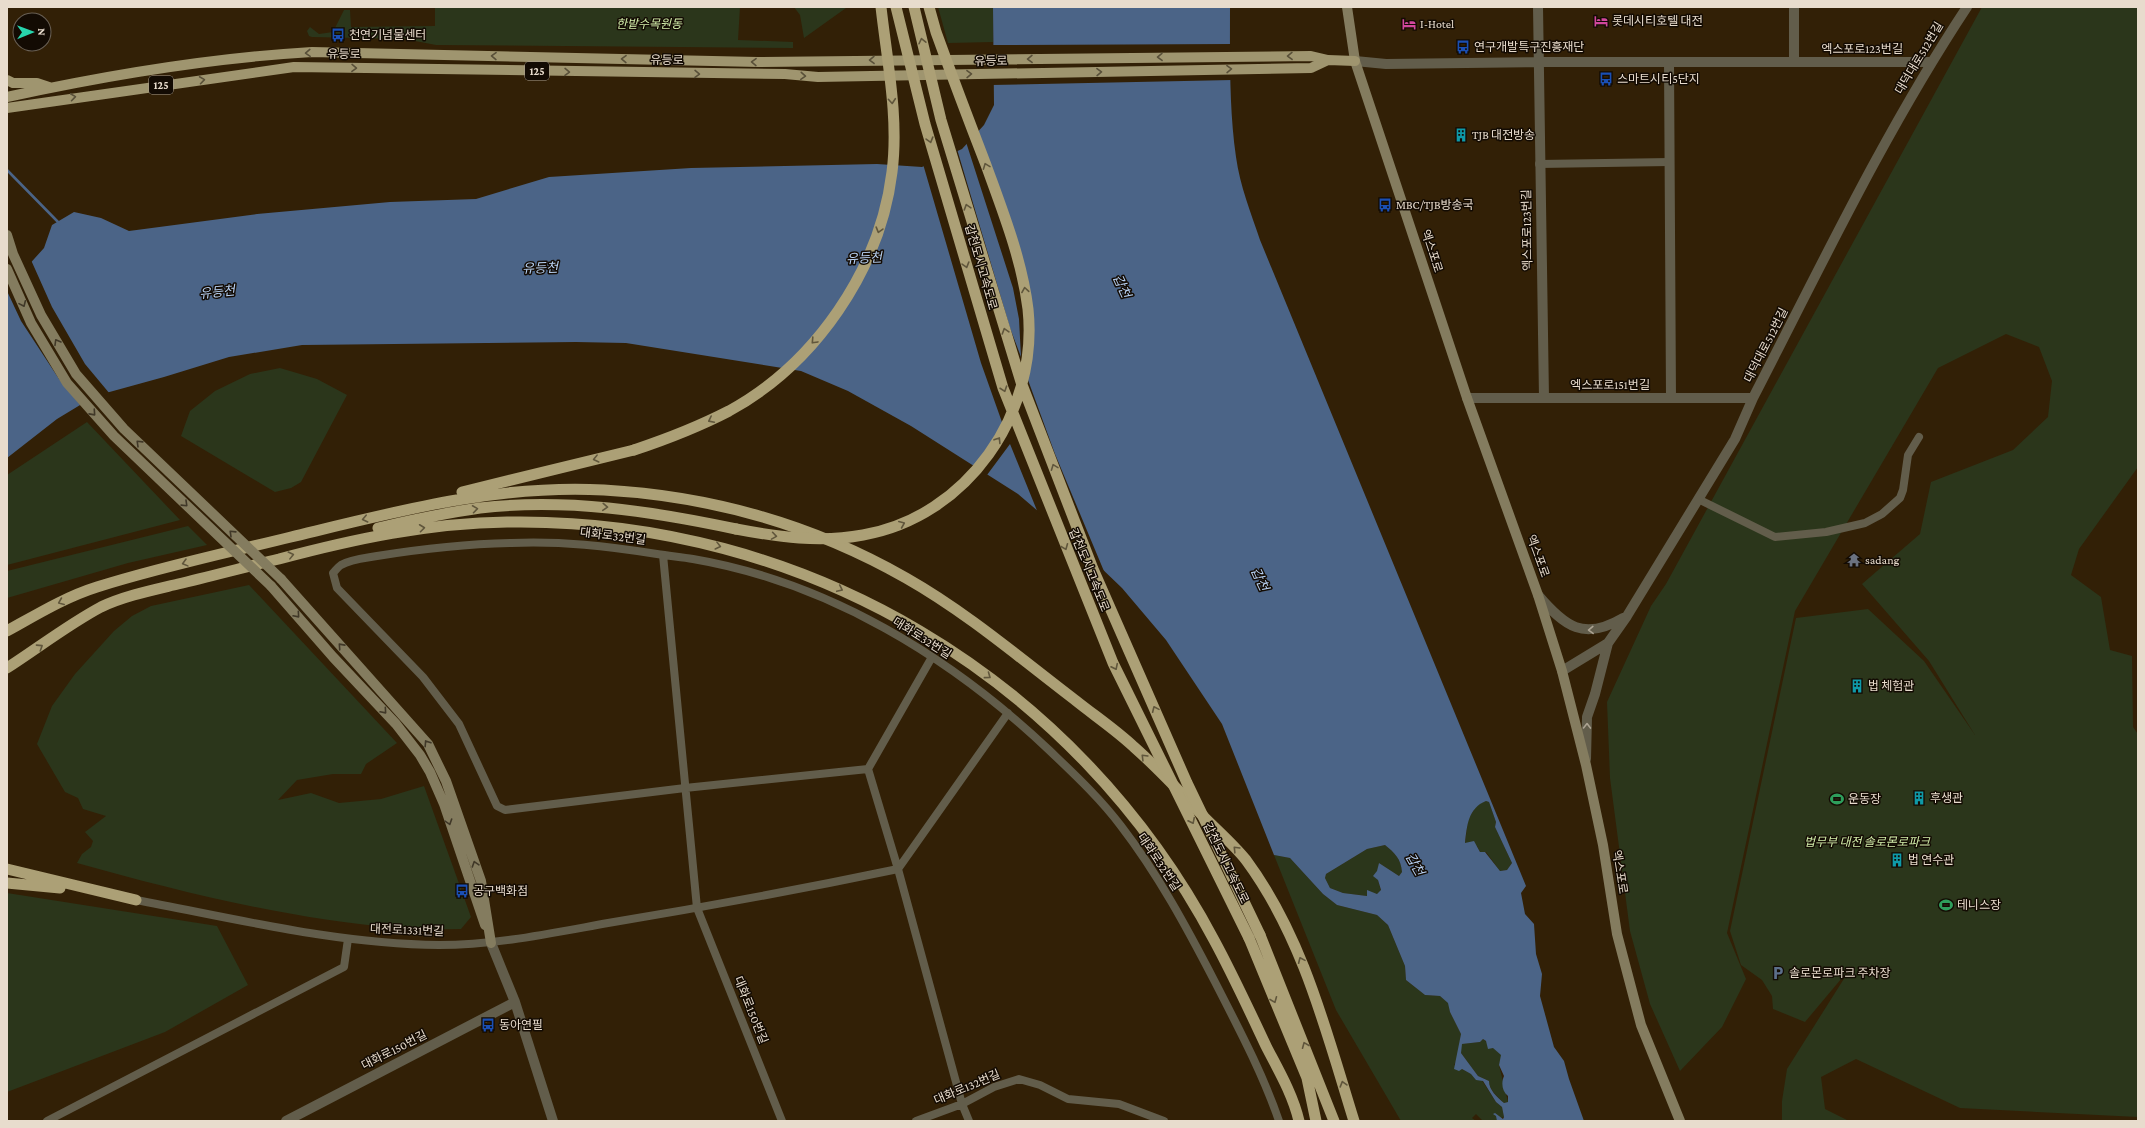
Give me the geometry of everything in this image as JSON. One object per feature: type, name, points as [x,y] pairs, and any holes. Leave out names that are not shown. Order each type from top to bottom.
[{"type":"highway","points":[[417,507],[439,497],[634,450],[690,430],[730,410],[770,384],[797,360],[818,336],[852,289],[877,237],[889,192],[892,171],[893,112],[881,7]]},
{"type":"highway","name":"갑천도시고속도로","points":[[896,7],[925,124],[1003,388],[1113,663],[1249,938],[1306,1078],[1316,1121]]},
{"type":"highway","name":"갑천도시고속도로","points":[[914,7],[941,120],[1021,382],[1092,569],[1187,783],[1260,935],[1334,1121]]},
{"type":"highway","points":[[342,542],[370,530],[415,520],[480,508],[521,505],[619,508],[658,513],[798,539],[820,539],[864,535],[904,523],[934,507],[968,479],[984,461],[1008,423],[1020,390],[1028,355],[1028,309],[1023,278],[997,195],[936,32],[929,7]]},
{"type":"highway","points":[[7,632],[54,605],[94,588],[213,556],[417,507],[502,493],[573,490],[628,492],[696,500],[767,518],[828,539],[865,556],[908,579],[948,605],[1133,746],[1244,858],[1283,919],[1305,968],[1327,1031],[1354,1121]]},
{"type":"highway","points":[[7,668],[103,606],[153,590],[342,542],[408,530],[470,523],[542,522],[610,526],[685,538],[754,556],[827,582],[898,617],[968,661],[1030,709],[1096,772],[1128,809],[1161,852],[1194,902],[1226,962],[1286,1086],[1299,1121]]},
{"type":"highway","points":[[7,866],[43,877]]},
{"type":"highway","points":[[7,869],[136,900]]},
{"type":"highway","points":[[7,883],[43,885],[136,900]]},
{"type":"main road","name":"엑스포로","points":[[1347,7],[1355,61],[1467,398],[1538,596],[1562,671],[1586,765],[1603,845],[1621,949],[1641,1025],[1680,1121]]},
{"type":"main road","name":"유등로","points":[[7,97],[176,66],[250,56],[312,52],[792,61],[1311,56],[1328,60],[1355,61]]},
{"type":"main road","name":"유등로","points":[[7,108],[52,100],[291,68],[314,67],[818,77],[1311,68],[1328,60]]},
{"type":"main road","points":[[7,80],[22,85],[37,83],[51,88]]},
{"type":"main road","points":[[7,116],[52,100]]},
{"type":"main road","points":[[7,235],[13,254],[41,314],[76,374],[124,429],[281,579],[428,744],[446,781],[481,882],[491,943]]},
{"type":"main road","points":[[7,268],[31,323],[67,384],[114,436],[271,586],[333,657],[391,718],[420,755],[430,772],[444,804],[491,943]]},
{"type":"street","name":"엑스포로123번길","points":[[1538,7],[1539,164],[1544,398]]},
{"type":"street","points":[[1794,7],[1794,62]]},
{"type":"street","name":"대덕대로512번길","points":[[1562,671],[1608,643],[1627,616],[1735,439],[1753,398],[1830,248],[1930,62],[1967,7]]},
{"type":"street","name":"엑스포로123번길","points":[[1355,61],[1386,64],[1539,62],[1930,62]]},
{"type":"street","points":[[1669,62],[1671,398]]},
{"type":"street","points":[[1539,164],[1670,162]]},
{"type":"street","name":"엑스포로151번길","points":[[1467,398],[1753,398]]},
{"type":"street","points":[[1698,499],[1775,538],[1826,532],[1865,522],[1882,514],[1900,498],[1903,490],[1908,455],[1919,437]]},
{"type":"street","name":"대화로32번길","points":[[685,788],[505,810],[497,806],[459,724],[423,677],[337,588],[333,573],[342,564],[363,559],[473,544],[546,542],[598,544],[695,559],[749,572],[808,592],[875,622],[932,657],[975,687],[1008,713],[1082,782],[1120,825],[1164,889],[1237,1024],[1273,1101],[1279,1121]]},
{"type":"street","name":"대화로150번길","points":[[663,555],[696,908],[782,1121]]},
{"type":"street","points":[[1538,596],[1555,615],[1571,625],[1585,630],[1601,629],[1627,616]]},
{"type":"street","points":[[1586,765],[1587,717],[1595,694],[1608,643]]},
{"type":"street","points":[[932,657],[868,769],[898,869],[962,1104],[969,1121]]},
{"type":"street","points":[[898,869],[1008,713]]},
{"type":"street","points":[[685,788],[868,769]]},
{"type":"street","name":"대전로1331번길","points":[[136,900],[348,939],[409,944],[491,943],[696,908],[898,869]]},
{"type":"street","points":[[47,1121],[344,967],[348,939]]},
{"type":"street","points":[[491,943],[515,1002],[553,1121]]},
{"type":"street","name":"대화로150번길","points":[[286,1121],[515,1002]]},
{"type":"street","name":"대화로132번길","points":[[916,1121],[962,1104],[994,1087],[1019,1079],[1040,1085],[1068,1098],[1119,1104],[1164,1121]]},
{"type":"green space","name":"한밭수목원동","points":[[435,7],[740,7],[738,40],[793,42],[793,48],[436,45],[405,39],[312,37],[309,36],[307,31],[310,27],[319,34],[333,32],[344,10],[350,10],[351,27],[435,26]]},
{"type":"green space","points":[[794,7],[846,8],[804,38],[800,15]]},
{"type":"green space","points":[[938,7],[993,7],[993,42],[948,43]]},
{"type":"green space","name":"법무부 대전 솔로몬로파크","points":[[1982,7],[2138,7],[2138,467],[2079,549],[2071,575],[2101,597],[2110,650],[2132,656],[2133,727],[2138,734],[2138,1117],[1960,1108],[1856,1059],[1821,1077],[1825,1109],[1849,1121],[1782,1121],[1782,1101],[1787,1069],[1852,966],[1805,1022],[1773,1009],[1772,996],[1762,980],[1741,965],[1730,931],[1796,618],[1868,609],[1924,661],[1975,735],[1929,661],[1862,584],[1920,534],[1931,482],[2013,450],[2048,417],[2052,381],[2039,347],[2006,334],[1938,368],[1795,611],[1727,933],[1746,979],[1722,1027],[1680,1071],[1650,1004],[1630,931],[1610,778],[1607,702],[1651,606],[1666,584]]},
{"type":"green space","points":[[280,368],[317,379],[347,395],[301,482],[291,488],[275,492],[181,436],[190,411],[215,391],[250,374]]},
{"type":"green space","points":[[87,422],[180,520],[7,565],[7,475]]},
{"type":"green space","points":[[188,526],[207,545],[128,563],[7,598],[7,571]]},
{"type":"green space","points":[[249,585],[397,743],[366,764],[361,774],[333,774],[297,780],[278,800],[311,793],[339,803],[381,799],[424,786],[471,917],[461,929],[405,929],[357,924],[276,911],[196,894],[77,863],[82,854],[91,847],[93,841],[85,832],[106,816],[83,809],[78,798],[65,792],[37,744],[52,706],[75,674],[114,631],[132,616],[151,606]]},
{"type":"green space","points":[[1486,801],[1489,802],[1496,822],[1495,827],[1512,863],[1507,870],[1500,871],[1486,852],[1480,852],[1477,846],[1465,843],[1468,820],[1477,804]]},
{"type":"green space","points":[[1385,845],[1397,857],[1402,872],[1399,876],[1379,863],[1378,880],[1381,891],[1377,894],[1367,891],[1367,896],[1343,893],[1330,888],[1325,878],[1326,874],[1367,849]]},
{"type":"green space","points":[[1274,855],[1290,858],[1323,894],[1337,905],[1377,915],[1388,925],[1405,966],[1406,980],[1425,995],[1440,996],[1449,1003],[1450,1012],[1461,1034],[1457,1060],[1454,1065],[1481,1079],[1496,1102],[1502,1107],[1504,1117],[1500,1118],[1497,1115],[1497,1121],[1483,1121],[1476,1114],[1472,1118],[1476,1121],[1401,1121],[1336,1010]]},
{"type":"green space","points":[[7,893],[217,926],[248,985],[165,1032],[7,1092]]},
{"type":"green space","points":[[1483,1039],[1502,1055],[1499,1065],[1508,1102],[1504,1103],[1497,1096],[1490,1087],[1489,1081],[1478,1076],[1461,1053],[1461,1044],[1480,1042]]},
{"type":"water","points":[[993,7],[1230,7],[1230,82],[1232,120],[1236,157],[1246,199],[1260,240],[1526,886],[1521,893],[1525,914],[1534,924],[1536,954],[1542,974],[1540,996],[1554,1047],[1564,1061],[1584,1121],[1497,1121],[1496,1116],[1493,1114],[1495,1113],[1503,1119],[1502,1107],[1496,1102],[1483,1081],[1476,1080],[1471,1074],[1462,1069],[1459,1071],[1454,1069],[1461,1034],[1450,1012],[1448,1003],[1440,996],[1425,995],[1406,980],[1405,966],[1388,925],[1377,915],[1337,905],[1323,894],[1290,858],[1274,855],[1222,724],[1166,640],[1122,588],[1074,542],[1018,494],[911,426],[848,391],[801,371],[626,343],[576,342],[302,345],[229,357],[95,396],[57,419],[7,458],[7,289],[44,248],[52,225],[74,212],[101,218],[129,231],[257,214],[390,202],[476,199],[549,177],[691,168],[877,164],[922,167],[962,149],[984,125],[994,105]],"holes":[[[1486,801],[1489,802],[1496,822],[1495,827],[1512,863],[1507,870],[1500,871],[1485,852],[1480,852],[1474,841],[1465,843],[1468,824],[1472,813],[1475,808]],[[1385,845],[1397,857],[1402,872],[1399,876],[1379,863],[1377,871],[1373,876],[1378,880],[1381,890],[1377,894],[1367,890],[1367,896],[1343,893],[1330,888],[1325,878],[1326,874],[1367,849]],[[1483,1039],[1486,1041],[1488,1049],[1493,1048],[1501,1055],[1499,1065],[1504,1076],[1503,1087],[1504,1092],[1508,1096],[1508,1102],[1504,1103],[1496,1096],[1490,1087],[1489,1081],[1478,1076],[1461,1053],[1462,1044],[1480,1042]]]},
{"type":"pier","points":[[1232,44],[1232,80],[991,85],[991,45]]},
{"type":"pier","points":[[975,131],[1023,280],[1028,380],[1055,454],[1106,576],[1073,543],[1038,513],[1010,444],[987,475],[974,467],[1003,425],[981,363],[923,164],[957,149],[1010,328],[1021,357],[1019,319],[1013,288],[966,142]]},
{"type":"pier","points":[[31,260],[52,307],[85,364],[110,394],[96,398],[82,407],[59,379],[21,321],[7,291],[7,286]]},
{"type":"waterway","points":[[7,170],[60,224]]},
{"type":"place","name":"롯데시티호텔 대전","points":[[1601,21]]},
{"type":"place","name":"I-Hotel","points":[[1409,24]]},
{"type":"place","name":"천연기념물센터","points":[[338,35]]},
{"type":"place","name":"연구개발특구진흥재단","points":[[1463,47]]},
{"type":"place","name":"스마트시티5단지","points":[[1606,79]]},
{"type":"place","name":"TJB 대전방송","points":[[1461,135]]},
{"type":"place","name":"MBC/TJB방송국","points":[[1385,205]]},
{"type":"place","name":"sadang","points":[[1854,560]]},
{"type":"place","name":"법 체험관","points":[[1857,686]]},
{"type":"place","name":"후생관","points":[[1919,798]]},
{"type":"place","name":"운동장","points":[[1837,799]]},
{"type":"place","name":"법 연수관","points":[[1897,860]]},
{"type":"place","name":"공구백화점","points":[[462,891]]},
{"type":"place","name":"테니스장","points":[[1946,905]]},
{"type":"place","name":"솔로몬로파크 주차장","points":[[1778,973]]},
{"type":"place","name":"동아연필","points":[[488,1025]]},
{"type":"water label","name":"유등천","points":[[864,258]]},
{"type":"water label","name":"유등천","points":[[540,268]]},
{"type":"water label","name":"갑천","points":[[1122,286]]},
{"type":"water label","name":"유등천","points":[[217,292]]},
{"type":"water label","name":"갑천","points":[[1260,579]]},
{"type":"water label","name":"갑천","points":[[1415,864]]}]
